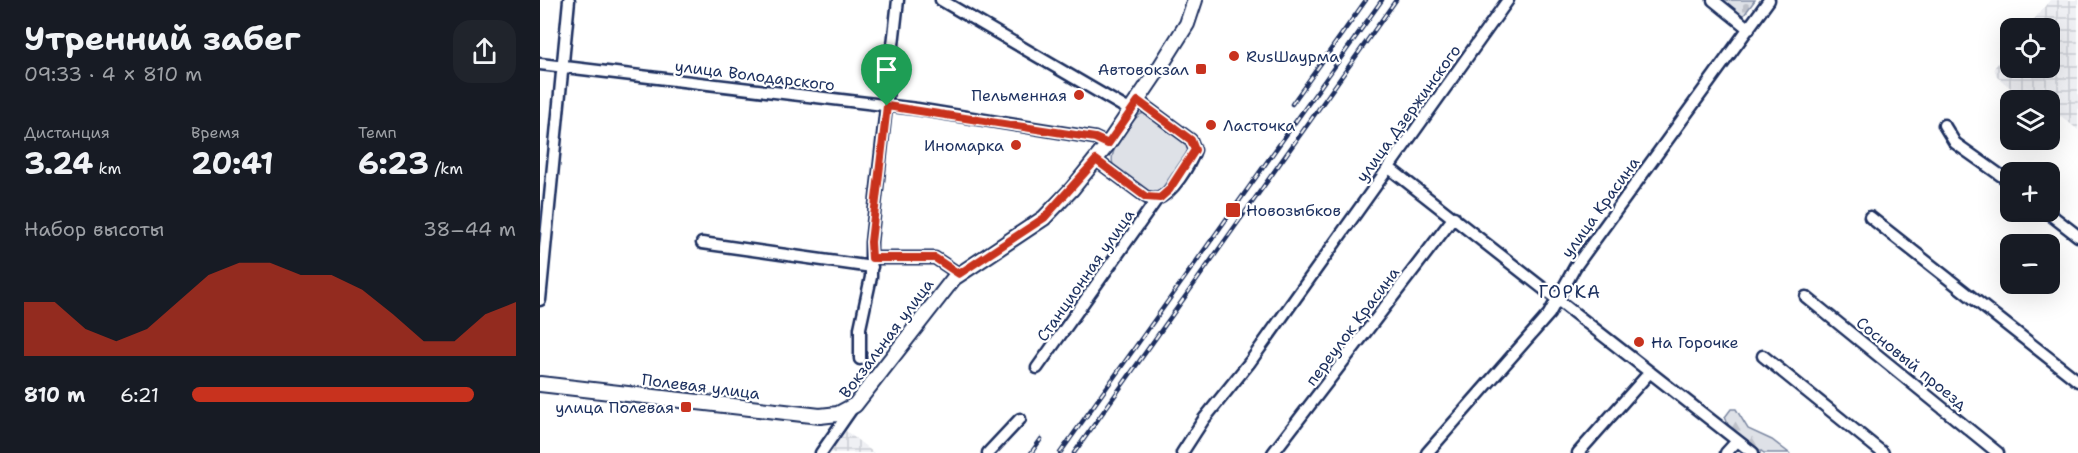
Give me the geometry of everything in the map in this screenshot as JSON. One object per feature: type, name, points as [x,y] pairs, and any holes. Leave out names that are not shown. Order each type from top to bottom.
[{"type":"main road","name":"Вокзальная улица","points":[[855,405],[944,289],[959,274],[1044,218],[1096,160],[1135,106],[1184,29],[1195,0]]},
{"type":"main road","name":"Полевая улица","points":[[540,384],[820,416],[838,414],[855,405]]},
{"type":"street","points":[[540,300],[569,0]]},
{"type":"street","points":[[860,359],[860,328],[872,262],[871,242],[898,0]]},
{"type":"street","points":[[941,0],[1135,106],[1191,140],[1195,150],[1169,190],[1157,199],[1146,197],[1096,160]]},
{"type":"street","name":"улица Дзержинского","points":[[1182,453],[1204,419],[1251,363],[1508,0]]},
{"type":"street","points":[[1713,0],[1749,29]]},
{"type":"street","name":"улица Красина","points":[[1427,453],[1549,315],[1575,267],[1769,0]]},
{"type":"street","name":"улица Володарского","points":[[540,64],[887,106],[1095,138],[1108,144]]},
{"type":"street","points":[[1944,125],[1955,143],[2000,175]]},
{"type":"street","points":[[1388,167],[1753,453]]},
{"type":"street","name":"Станционная улица","points":[[1037,368],[1157,199]]},
{"type":"street","name":"переулок Красина","points":[[1273,453],[1454,217]]},
{"type":"street","points":[[1870,217],[2078,381]]},
{"type":"street","points":[[2060,222],[2078,236]]},
{"type":"street","points":[[702,243],[872,262],[935,258],[959,274]]},
{"type":"street","name":"Сосновый проезд","points":[[1806,297],[1998,453]]},
{"type":"street","points":[[1763,356],[1883,453]]},
{"type":"street","points":[[1578,453],[1650,372]]},
{"type":"street","name":"Вокзальная улица","points":[[820,453],[855,405]]},
{"type":"street","points":[[820,416],[832,422],[833,436]]},
{"type":"street","points":[[988,453],[1020,418]]},
{"type":"street","points":[[1726,453],[1737,441]]},
{"type":"shaded area","points":[[2050,0],[2078,0],[2078,130],[2060,117],[2060,90],[2013,90],[1997,77],[1994,68],[2000,60],[2000,78],[2060,78],[2060,18],[2035,18]]},
{"type":"shaded area","points":[[846,431],[874,453],[830,453]]},
{"type":"green space","points":[[1720,0],[1755,0],[1742,18]]},
{"type":"green space","points":[[1144,113],[1187,143],[1189,149],[1159,193],[1152,195],[1116,170],[1112,156],[1124,133],[1138,116]]},
{"type":"green space","points":[[1731,409],[1736,409],[1748,429],[1772,440],[1789,453],[1764,453],[1729,427],[1725,417]]},
{"type":"railway","points":[[1292,104],[1366,0]]},
{"type":"railway","points":[[1060,453],[1382,0]]},
{"type":"railway","points":[[1074,453],[1396,0]]},
{"type":"railway","points":[[1031,453],[1041,439]]},
{"type":"place","name":"RusШаурма","points":[[1234,56]]},
{"type":"place","name":"Автовокзал","points":[[1201,69]]},
{"type":"place","name":"Пельменная","points":[[1079,95]]},
{"type":"place","name":"Ласточка","points":[[1211,125]]},
{"type":"place","name":"Иномарка","points":[[1016,145]]},
{"type":"place","name":"Новозыбков","points":[[1233,210]]},
{"type":"place","name":"На Горочке","points":[[1639,342]]},
{"type":"place","name":"улица Полевая","points":[[686,407]]},
{"type":"district","name":"ГОРКА","points":[[1570,292]]},
{"type":"route","points":[[1138,101],[1191,140],[1195,150],[1169,190],[1157,199],[1146,197],[1096,160],[1044,218],[959,274],[950,265],[935,258],[872,258],[871,242],[887,106],[1095,138],[1108,144],[1138,101]]}]
